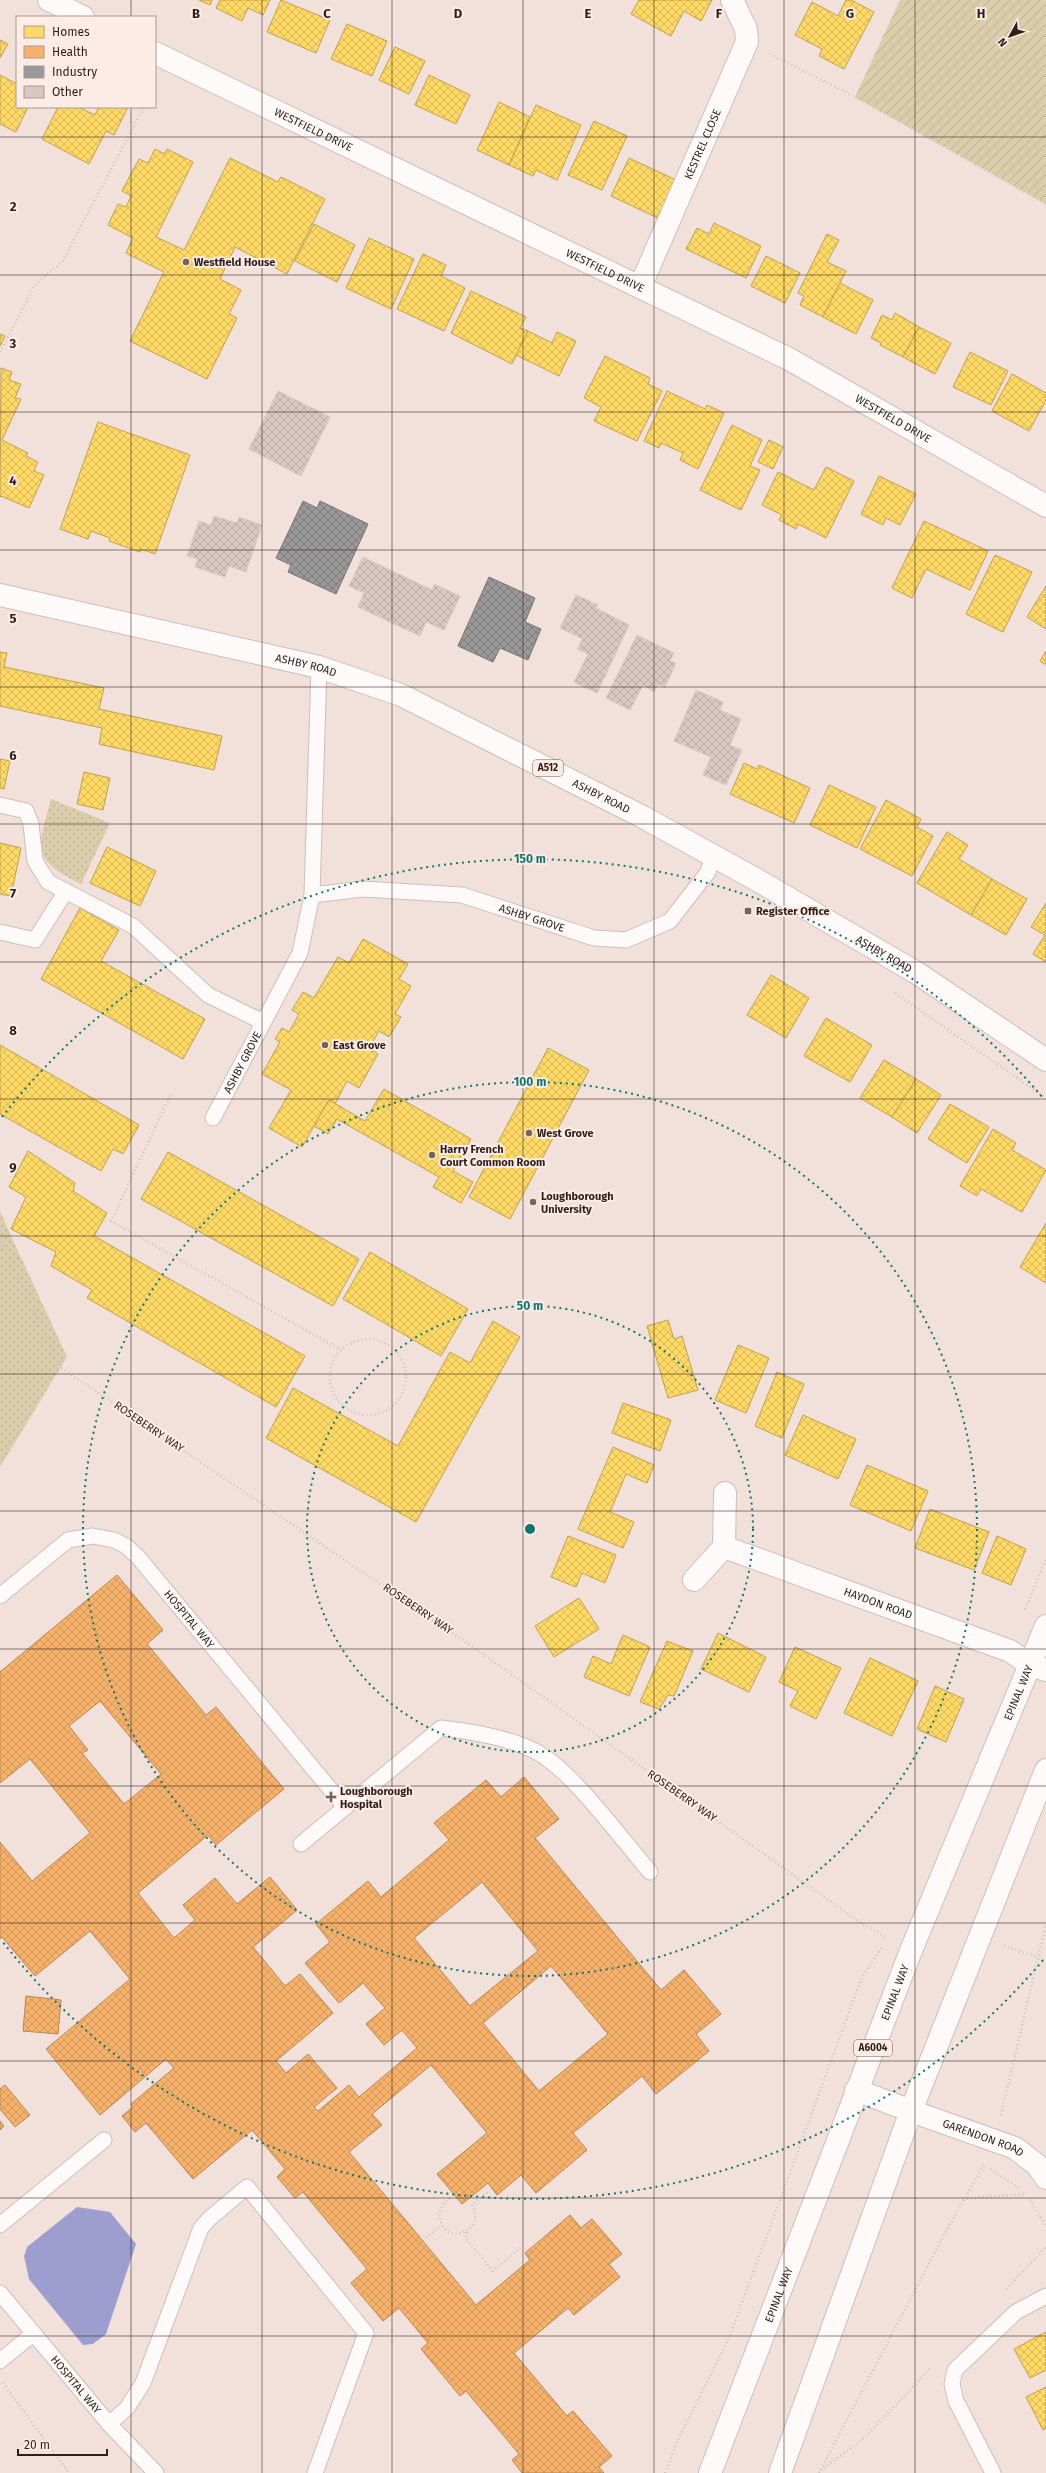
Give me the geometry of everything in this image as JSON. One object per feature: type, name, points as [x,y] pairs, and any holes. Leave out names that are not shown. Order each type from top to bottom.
[{"type":"main road","points":[[49,0],[80,10]]},
{"type":"main road","points":[[732,0],[746,29],[747,42]]},
{"type":"main road","name":"KESTREL CLOSE","points":[[640,287],[747,42]]},
{"type":"main road","name":"WESTFIELD DRIVE","points":[[156,53],[789,359],[1046,506]]},
{"type":"main road","name":"ASHBY ROAD","points":[[0,595],[319,667],[401,695],[643,817],[713,855],[917,973],[1046,1060]]},
{"type":"main road","points":[[694,1580],[724,1547],[725,1493]]},
{"type":"main road","name":"HAYDON ROAD","points":[[724,1547],[1010,1651],[1038,1667]]},
{"type":"main road","name":"EPINAL WAY","points":[[710,2473],[856,2090],[912,1948],[1038,1667],[1046,1626]]},
{"type":"main road","points":[[780,2473],[911,2111],[1046,1770]]},
{"type":"main road","name":"GARENDON ROAD","points":[[856,2090],[1015,2148],[1036,2165],[1046,2178]]},
{"type":"lane","name":"ASHBY GROVE","points":[[213,1118],[300,952],[312,894],[319,667]]},
{"type":"lane","points":[[0,805],[26,811],[31,824],[35,862],[48,882],[133,926],[208,995],[263,1022]]},
{"type":"lane","name":"ASHBY GROVE","points":[[312,894],[363,888],[462,895],[594,938],[626,940],[670,921],[708,872],[713,855]]},
{"type":"lane","points":[[0,932],[35,940],[66,891]]},
{"type":"lane","name":"HOSPITAL WAY","points":[[0,1596],[68,1540],[93,1536],[114,1540],[126,1546],[138,1557],[345,1807]]},
{"type":"lane","points":[[301,1844],[441,1728],[482,1734],[536,1752],[557,1766],[650,1872]]},
{"type":"lane","points":[[0,2225],[104,2140]]},
{"type":"lane","points":[[109,2424],[127,2408],[143,2384],[201,2228],[210,2218],[247,2187],[366,2333],[315,2473]]},
{"type":"lane","name":"HOSPITAL WAY","points":[[0,2294],[109,2424],[156,2473]]},
{"type":"lane","points":[[993,2473],[956,2400],[952,2384],[955,2370],[1016,2312],[1046,2296]]},
{"type":"lane","points":[[0,2360],[33,2334]]},
{"type":"path","points":[[747,42],[855,98],[1046,204]]},
{"type":"path","points":[[0,352],[35,284],[62,262],[143,108]]},
{"type":"path","points":[[888,989],[1046,1098]]},
{"type":"path","points":[[171,1094],[111,1221],[341,1350]]},
{"type":"path","name":"ROSEBERRY WAY","points":[[0,1238],[60,1367],[473,1646],[858,1920],[888,1938]]},
{"type":"path","points":[[360,1339],[374,1339],[386,1343],[398,1354],[404,1366],[406,1379],[403,1392],[391,1408],[378,1414],[365,1415],[352,1412],[340,1404],[332,1393],[329,1380],[330,1366],[336,1354],[341,1350],[346,1345],[360,1339]]},
{"type":"path","points":[[819,2473],[963,2199],[984,2164],[1001,2113],[1046,1924]]},
{"type":"path","points":[[984,2164],[1026,2194],[1046,2227]]},
{"type":"path","points":[[490,2190],[472,2205],[475,2222],[467,2232],[466,2239],[493,2271],[521,2247]]},
{"type":"path","points":[[963,2199],[1026,2194]]},
{"type":"path","points":[[450,2198],[441,2208],[439,2219],[441,2225],[450,2233],[456,2234],[467,2232]]},
{"type":"path","points":[[426,2238],[441,2225]]},
{"type":"path","points":[[0,2378],[69,2473]]},
{"type":"shaded area","points":[[900,0],[1046,0],[1046,204],[855,97]]},
{"type":"shaded area","points":[[51,799],[110,823],[81,884],[53,867],[46,859],[42,851],[41,841]]},
{"type":"shaded area","points":[[0,1212],[67,1357],[0,1467]]},
{"type":"water","points":[[77,2207],[110,2212],[136,2244],[106,2334],[93,2344],[83,2345],[29,2279],[24,2256],[27,2247]]},
{"type":"building: Homes","points":[[199,0],[212,0],[210,5]]},
{"type":"building: Homes","points":[[220,0],[270,0],[263,15],[248,8],[242,21],[216,8]]},
{"type":"building: Homes","points":[[281,0],[330,20],[316,53],[267,32]]},
{"type":"building: Homes","points":[[639,0],[712,0],[701,21],[684,11],[671,36],[631,14]]},
{"type":"building: Homes","points":[[846,0],[851,0],[874,12],[844,69],[819,56],[822,49],[795,35],[812,2],[838,16]]},
{"type":"building: Homes","points":[[347,24],[387,41],[372,76],[331,59]]},
{"type":"building: Homes","points":[[0,40],[8,44],[0,58]]},
{"type":"building: Homes","points":[[395,47],[425,61],[409,94],[379,80]]},
{"type":"building: Homes","points":[[0,75],[16,83],[16,108],[28,108],[16,132],[0,124]]},
{"type":"building: Homes","points":[[429,75],[470,95],[456,124],[415,105]]},
{"type":"building: Homes","points":[[499,102],[530,117],[509,165],[477,150]]},
{"type":"building: Homes","points":[[536,105],[581,125],[557,180],[536,170],[533,176],[509,165]]},
{"type":"building: Homes","points":[[58,108],[80,108],[95,115],[98,108],[128,108],[114,135],[106,131],[89,164],[42,139]]},
{"type":"building: Homes","points":[[594,121],[627,136],[602,190],[568,175]]},
{"type":"building: Homes","name":"Westfield House","points":[[155,149],[165,154],[167,149],[193,162],[156,237],[184,250],[230,158],[278,182],[281,177],[325,199],[287,274],[235,247],[220,279],[241,290],[229,314],[237,318],[207,379],[130,341],[164,272],[126,253],[133,238],[108,225],[118,204],[126,207],[131,196],[122,191],[139,159],[148,163]]},
{"type":"building: Homes","points":[[629,158],[678,181],[660,219],[611,196]]},
{"type":"building: Homes","points":[[714,223],[761,246],[746,278],[686,249],[697,228],[709,234]]},
{"type":"building: Homes","points":[[314,224],[355,245],[337,282],[295,261]]},
{"type":"building: Homes","points":[[827,234],[839,240],[827,262],[846,271],[823,317],[800,305],[804,296],[798,293]]},
{"type":"building: Homes","points":[[369,238],[414,259],[391,309],[346,288]]},
{"type":"building: Homes","points":[[423,254],[446,265],[441,276],[465,288],[444,331],[397,309]]},
{"type":"building: Homes","points":[[766,256],[800,273],[785,303],[751,286]]},
{"type":"building: Homes","points":[[840,283],[873,300],[856,334],[823,317]]},
{"type":"building: Homes","points":[[471,291],[526,317],[520,328],[528,331],[512,364],[451,333]]},
{"type":"building: Homes","points":[[895,313],[919,327],[903,357],[880,345],[881,343],[871,338],[882,315],[892,320]]},
{"type":"building: Homes","points":[[919,327],[951,343],[935,374],[903,357]]},
{"type":"building: Homes","points":[[528,331],[552,343],[557,332],[576,341],[559,376],[516,355]]},
{"type":"building: Homes","points":[[0,334],[5,336],[0,346]]},
{"type":"building: Homes","points":[[970,352],[1008,371],[991,405],[953,387]]},
{"type":"building: Homes","points":[[605,356],[650,378],[648,384],[662,391],[637,441],[594,421],[601,407],[584,398]]},
{"type":"building: Homes","points":[[1,368],[12,372],[9,380],[21,384],[15,398],[21,399],[2,440],[28,453],[26,456],[38,462],[34,471],[44,475],[29,508],[1,496],[0,497]]},
{"type":"building: Homes","points":[[1012,374],[1046,393],[1046,400],[1029,431],[992,411]]},
{"type":"building: Homes","points":[[667,391],[705,409],[707,405],[724,413],[698,469],[680,460],[683,453],[661,443],[659,448],[644,441]]},
{"type":"building: Homes","points":[[98,422],[190,455],[155,554],[141,549],[140,552],[109,541],[110,538],[91,531],[88,539],[60,529]]},
{"type":"building: Homes","points":[[732,425],[762,440],[750,466],[760,470],[741,510],[700,490]]},
{"type":"building: Homes","points":[[769,440],[783,447],[773,469],[758,462]]},
{"type":"building: Homes","points":[[826,467],[854,481],[826,538],[798,524],[796,529],[779,520],[782,515],[762,505],[778,472],[814,490]]},
{"type":"building: Homes","points":[[879,476],[916,494],[900,525],[886,518],[883,525],[861,514]]},
{"type":"building: Homes","points":[[924,521],[988,551],[970,590],[926,569],[912,598],[892,588]]},
{"type":"building: Homes","points":[[995,555],[1032,572],[1003,632],[966,614]]},
{"type":"building: Homes","points":[[1046,586],[1046,629],[1027,617]]},
{"type":"building: Homes","points":[[1046,651],[1046,664],[1044,664],[1040,661]]},
{"type":"building: Homes","points":[[0,652],[7,653],[4,667],[104,688],[99,709],[222,736],[214,770],[99,744],[102,728],[0,706]]},
{"type":"building: Homes","points":[[0,759],[10,761],[4,789],[0,788]]},
{"type":"building: Homes","points":[[744,763],[757,769],[759,765],[810,788],[794,823],[730,794]]},
{"type":"building: Homes","points":[[84,772],[110,778],[103,810],[77,804]]},
{"type":"building: Homes","points":[[829,785],[876,807],[857,848],[810,825]]},
{"type":"building: Homes","points":[[886,800],[921,819],[917,827],[933,836],[912,876],[860,849]]},
{"type":"building: Homes","points":[[947,832],[968,845],[959,859],[992,879],[971,915],[917,883]]},
{"type":"building: Homes","points":[[0,843],[21,848],[11,896],[0,894]]},
{"type":"building: Homes","points":[[107,847],[156,871],[140,906],[90,883]]},
{"type":"building: Homes","points":[[992,879],[1027,899],[1006,935],[971,915]]},
{"type":"building: Homes","points":[[1046,903],[1046,962],[1033,954],[1045,935],[1031,927]]},
{"type":"building: Homes","points":[[80,908],[119,930],[101,961],[205,1019],[183,1059],[41,979]]},
{"type":"building: Homes","name":"East Grove","points":[[363,939],[408,964],[399,979],[411,986],[395,1014],[401,1017],[389,1037],[379,1031],[369,1048],[378,1054],[359,1088],[347,1081],[335,1104],[329,1100],[302,1147],[269,1128],[291,1090],[262,1074],[280,1042],[275,1039],[282,1028],[289,1032],[299,1014],[292,1010],[303,992],[314,998],[338,957],[349,963]]},
{"type":"building: Homes","points":[[771,975],[809,998],[786,1038],[747,1015]]},
{"type":"building: Homes","points":[[826,1018],[872,1045],[850,1082],[804,1056]]},
{"type":"building: Homes","points":[[0,1045],[139,1125],[123,1154],[113,1149],[101,1171],[0,1114]]},
{"type":"building: Homes","name":"West Grove","points":[[548,1048],[589,1070],[510,1219],[469,1197]]},
{"type":"building: Homes","points":[[884,1060],[916,1079],[892,1117],[860,1098]]},
{"type":"building: Homes","points":[[916,1079],[941,1095],[917,1133],[892,1117]]},
{"type":"building: Homes","name":"Harry French Court Common Room","points":[[384,1089],[471,1139],[453,1171],[473,1182],[461,1203],[433,1187],[439,1177],[337,1119],[328,1134],[314,1126],[329,1100],[365,1121]]},
{"type":"building: Homes","points":[[950,1104],[989,1127],[967,1163],[928,1139]]},
{"type":"building: Homes","points":[[993,1129],[1016,1143],[1012,1150],[1046,1170],[1022,1212],[981,1189],[977,1196],[960,1186]]},
{"type":"building: Homes","points":[[28,1151],[75,1183],[73,1191],[107,1213],[94,1236],[305,1356],[276,1407],[87,1298],[92,1290],[51,1266],[56,1252],[11,1229],[26,1197],[9,1187]]},
{"type":"building: Homes","points":[[168,1152],[359,1259],[333,1306],[141,1199]]},
{"type":"building: Homes","points":[[1046,1223],[1046,1283],[1020,1267]]},
{"type":"building: Homes","points":[[370,1252],[468,1309],[441,1356],[343,1299]]},
{"type":"building: Homes","points":[[668,1320],[674,1339],[682,1336],[698,1390],[668,1398],[647,1326]]},
{"type":"building: Homes","points":[[493,1321],[520,1337],[416,1522],[266,1438],[293,1388],[398,1446],[450,1352],[470,1363]]},
{"type":"building: Homes","points":[[738,1345],[769,1358],[746,1413],[715,1400]]},
{"type":"building: Homes","points":[[777,1372],[804,1384],[782,1438],[755,1426]]},
{"type":"building: Homes","points":[[623,1403],[671,1420],[660,1451],[612,1433]]},
{"type":"building: Homes","points":[[803,1415],[856,1439],[838,1479],[785,1455]]},
{"type":"building: Homes","points":[[613,1447],[654,1465],[647,1483],[626,1474],[610,1512],[634,1522],[623,1548],[578,1529]]},
{"type":"building: Homes","points":[[867,1465],[928,1491],[911,1531],[850,1505]]},
{"type":"building: Homes","points":[[930,1509],[989,1532],[974,1570],[915,1548]]},
{"type":"building: Homes","points":[[568,1536],[616,1555],[605,1583],[582,1573],[576,1587],[551,1577]]},
{"type":"building: Homes","points":[[997,1536],[1026,1549],[1011,1585],[982,1573]]},
{"type":"building: Homes","points":[[579,1598],[599,1629],[554,1657],[535,1626]]},
{"type":"building: Homes","points":[[718,1633],[766,1657],[749,1692],[701,1669]]},
{"type":"building: Homes","points":[[623,1635],[650,1647],[629,1696],[584,1677],[593,1656],[611,1664]]},
{"type":"building: Homes","points":[[667,1641],[693,1651],[674,1696],[668,1695],[659,1709],[640,1702]]},
{"type":"building: Homes","points":[[795,1647],[841,1668],[816,1719],[790,1706],[798,1691],[779,1682]]},
{"type":"building: Homes","points":[[870,1658],[918,1681],[892,1736],[844,1713]]},
{"type":"building: Homes","points":[[935,1686],[964,1699],[946,1742],[917,1729]]},
{"type":"building: Homes","points":[[1046,2332],[1046,2370],[1030,2378],[1014,2349]]},
{"type":"building: Homes","points":[[1046,2387],[1046,2428],[1043,2430],[1026,2397]]},
{"type":"building: Health","points":[[117,1575],[163,1630],[147,1644],[206,1715],[216,1707],[284,1789],[216,1845],[208,1835],[138,1893],[174,1938],[195,1920],[183,1905],[215,1878],[237,1904],[270,1877],[297,1910],[253,1947],[285,1986],[300,1974],[333,2013],[276,2061],[286,2073],[308,2054],[337,2088],[314,2107],[318,2111],[349,2085],[359,2097],[417,2048],[402,2030],[384,2045],[366,2024],[385,2008],[363,1983],[339,2003],[305,1963],[330,1942],[316,1924],[368,1881],[381,1897],[449,1840],[434,1823],[486,1780],[501,1797],[524,1777],[559,1819],[535,1838],[661,1990],[684,1970],[721,2014],[696,2034],[709,2051],[656,2094],[642,2076],[573,2133],[587,2150],[536,2193],[521,2175],[497,2195],[488,2183],[462,2204],[437,2174],[487,2133],[431,2065],[372,2114],[382,2125],[349,2152],[476,2305],[530,2260],[525,2253],[570,2215],[581,2228],[592,2219],[622,2254],[609,2264],[620,2277],[574,2315],[568,2308],[514,2353],[567,2416],[573,2411],[612,2456],[599,2467],[604,2473],[522,2473],[512,2460],[519,2454],[466,2391],[460,2396],[421,2349],[428,2343],[399,2308],[383,2321],[351,2283],[367,2269],[303,2192],[295,2198],[277,2177],[285,2169],[252,2130],[193,2179],[146,2123],[135,2132],[122,2116],[133,2107],[131,2104],[174,2068],[166,2059],[100,2115],[46,2049],[130,1979],[90,1931],[35,1976],[2,1937],[0,1939],[0,1842],[32,1881],[90,1833],[30,1759],[0,1783],[0,1672]],"holes":[[[100,1701],[161,1774],[124,1804],[82,1753],[88,1750],[69,1726]],[[482,1882],[538,1951],[470,2006],[414,1938]],[[551,1966],[608,2034],[539,2091],[483,2023]]]},
{"type":"building: Health","points":[[26,1996],[61,2000],[58,2034],[23,2031]]},
{"type":"building: Health","points":[[5,2085],[30,2115],[15,2127],[0,2109],[0,2089]]},
{"type":"building: Health","points":[[0,2121],[4,2126],[0,2130]]},
{"type":"building: Industry","points":[[303,501],[317,508],[320,501],[368,524],[336,594],[288,572],[291,565],[276,558]]},
{"type":"building: Industry","points":[[489,577],[535,598],[525,622],[541,629],[528,660],[500,648],[493,662],[458,646]]},
{"type":"building: Other","points":[[278,391],[330,417],[301,476],[249,449]]},
{"type":"building: Other","points":[[214,516],[237,523],[239,517],[262,525],[246,572],[229,566],[225,577],[195,567],[198,559],[187,556],[199,521],[211,525]]},
{"type":"building: Other","points":[[363,557],[432,590],[434,584],[460,596],[444,630],[426,622],[420,636],[358,607],[364,593],[349,586]]},
{"type":"building: Other","points":[[576,595],[598,605],[596,608],[629,625],[597,693],[574,682],[588,654],[577,649],[583,639],[560,628]]},
{"type":"building: Other","points":[[637,635],[674,653],[670,661],[676,663],[665,687],[658,684],[654,692],[643,685],[630,710],[606,698]]},
{"type":"building: Other","points":[[696,690],[723,702],[720,710],[741,719],[730,745],[742,750],[726,785],[703,775],[711,757],[674,741]]},
{"type":"place","name":"Westfield House","points":[[186,262]]},
{"type":"place","name":"Register Office","points":[[748,911]]},
{"type":"place","name":"East Grove","points":[[325,1045]]},
{"type":"place","name":"West Grove","points":[[529,1133]]},
{"type":"place","name":"Harry French Court Common Room","points":[[432,1155]]},
{"type":"place","name":"Loughborough University","points":[[533,1202]]},
{"type":"place","name":"Loughborough Hospital","points":[[331,1797]]}]
